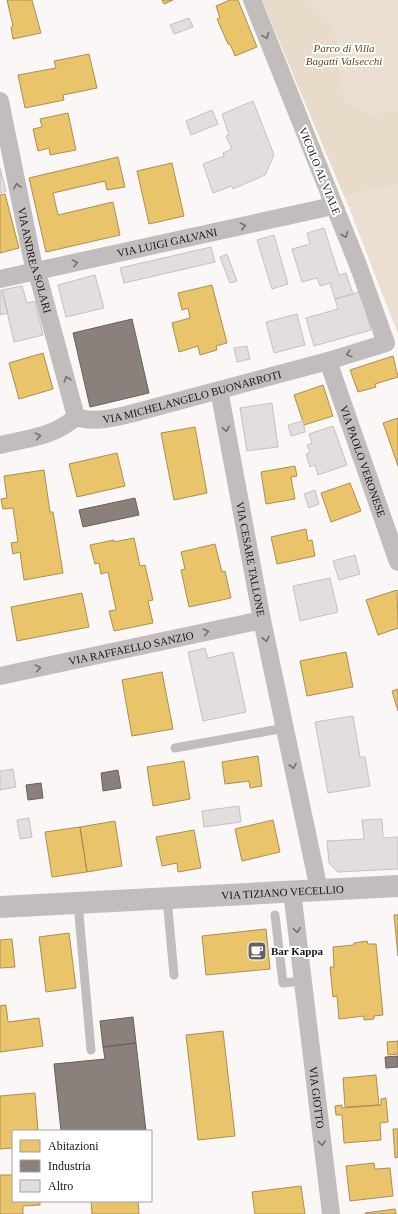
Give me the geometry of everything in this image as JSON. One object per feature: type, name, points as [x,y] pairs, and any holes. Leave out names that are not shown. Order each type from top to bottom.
[{"type":"street","name":"VICOLO AL VIALE","points":[[252,0],[333,206],[358,265],[386,343]]},
{"type":"street","name":"VIA ANDREA SOLARI","points":[[0,101],[33,263],[37,272],[76,417]]},
{"type":"street","name":"VIA LUIGI GALVANI","points":[[0,279],[333,206]]},
{"type":"street","name":"VIA MICHELANGELO BUONARROTI","points":[[76,417],[86,420],[97,420],[130,414],[328,361],[386,343]]},
{"type":"street","name":"VIA PAOLO VERONESE","points":[[328,361],[395,544],[398,562]]},
{"type":"street","name":"VIA CESARE TALLONE","points":[[219,390],[262,620],[319,890]]},
{"type":"street","points":[[0,445],[52,433],[62,428],[76,417]]},
{"type":"street","name":"VIA RAFFAELLO SANZIO","points":[[0,676],[262,620]]},
{"type":"street","name":"VIA TIZIANO VECELLIO","points":[[0,907],[398,886]]},
{"type":"street","name":"VIA GIOTTO","points":[[292,891],[331,1214]]},
{"type":"lane","points":[[175,748],[285,728]]},
{"type":"lane","points":[[167,898],[174,976]]},
{"type":"lane","points":[[78,903],[91,1050]]},
{"type":"lane","points":[[275,915],[283,983],[303,982]]},
{"type":"green space","name":"Parco di Villa Bagatti Valsecchi","points":[[262,0],[398,0],[398,334],[349,208],[352,207],[349,207],[344,196]]},
{"type":"shaded area","name":"Parco di Villa Bagatti Valsecchi","points":[[262,0],[309,0],[331,24],[337,42],[340,80],[344,99],[357,111],[375,114],[398,111],[398,184],[344,196]]},
{"type":"building: Abitazioni","points":[[7,0],[32,0],[41,33],[13,39],[11,27],[13,26]]},
{"type":"building: Abitazioni","points":[[162,0],[173,0],[164,4]]},
{"type":"building: Abitazioni","points":[[230,0],[238,0],[257,47],[235,56],[217,19],[220,18],[216,6]]},
{"type":"building: Abitazioni","points":[[89,54],[97,88],[63,95],[64,100],[25,108],[18,75],[56,68],[54,61]]},
{"type":"building: Abitazioni","points":[[68,113],[76,150],[50,155],[49,148],[38,151],[33,129],[42,127],[40,119]]},
{"type":"building: Abitazioni","points":[[118,157],[125,187],[107,190],[105,181],[53,193],[58,215],[113,202],[120,235],[46,252],[29,178]]},
{"type":"building: Abitazioni","points":[[172,163],[184,216],[149,224],[137,171]]},
{"type":"building: Abitazioni","points":[[5,194],[19,248],[0,253],[0,195]]},
{"type":"building: Abitazioni","points":[[212,285],[227,343],[216,346],[217,350],[200,355],[198,346],[179,352],[172,323],[190,318],[188,308],[182,310],[178,293]]},
{"type":"building: Abitazioni","points":[[43,353],[53,389],[19,399],[9,363]]},
{"type":"building: Abitazioni","points":[[393,356],[398,377],[375,384],[376,387],[358,392],[350,370]]},
{"type":"building: Abitazioni","points":[[323,385],[333,416],[304,425],[294,395]]},
{"type":"building: Abitazioni","points":[[398,418],[398,466],[383,423]]},
{"type":"building: Abitazioni","points":[[195,427],[207,493],[174,500],[161,433]]},
{"type":"building: Abitazioni","points":[[117,453],[125,486],[77,497],[69,464]]},
{"type":"building: Abitazioni","points":[[295,466],[297,476],[291,477],[295,499],[266,504],[261,472]]},
{"type":"building: Abitazioni","points":[[44,470],[50,512],[53,512],[63,573],[24,580],[20,552],[13,554],[11,543],[18,542],[13,508],[3,509],[1,499],[7,498],[4,476]]},
{"type":"building: Abitazioni","points":[[350,483],[361,511],[331,522],[321,493]]},
{"type":"building: Abitazioni","points":[[306,529],[308,541],[312,540],[315,556],[277,564],[271,537]]},
{"type":"building: Abitazioni","points":[[134,538],[140,566],[145,565],[153,600],[148,601],[153,623],[114,631],[109,611],[116,610],[108,572],[101,574],[99,563],[95,564],[90,545]]},
{"type":"building: Abitazioni","points":[[215,544],[222,572],[225,571],[231,598],[189,607],[181,570],[185,569],[181,552]]},
{"type":"building: Abitazioni","points":[[397,590],[398,628],[378,635],[366,600]]},
{"type":"building: Abitazioni","points":[[82,593],[89,627],[17,641],[11,607]]},
{"type":"building: Abitazioni","points":[[346,652],[353,687],[307,696],[300,661]]},
{"type":"building: Abitazioni","points":[[162,672],[173,729],[132,736],[122,680]]},
{"type":"building: Abitazioni","points":[[398,689],[398,711],[392,691]]},
{"type":"building: Abitazioni","points":[[258,756],[262,786],[250,788],[249,781],[225,784],[222,762]]},
{"type":"building: Abitazioni","points":[[184,761],[190,799],[153,806],[147,767]]},
{"type":"building: Abitazioni","points":[[273,820],[280,852],[242,861],[235,829]]},
{"type":"building: Abitazioni","points":[[115,821],[122,866],[87,872],[80,827]]},
{"type":"building: Abitazioni","points":[[80,827],[87,872],[52,877],[45,832]]},
{"type":"building: Abitazioni","points":[[194,830],[201,868],[178,872],[177,863],[162,866],[156,837]]},
{"type":"building: Abitazioni","points":[[394,915],[398,915],[398,956]]},
{"type":"building: Abitazioni","points":[[266,929],[270,969],[206,975],[202,936]]},
{"type":"building: Abitazioni","points":[[69,933],[76,988],[46,992],[39,937]]},
{"type":"building: Abitazioni","points":[[12,939],[15,967],[0,968],[0,940]]},
{"type":"building: Abitazioni","points":[[367,941],[368,944],[376,944],[383,1015],[374,1016],[374,1019],[364,1020],[364,1016],[339,1019],[337,996],[333,997],[330,967],[334,967],[333,947],[354,945],[354,943]]},
{"type":"building: Abitazioni","points":[[6,1005],[8,1022],[39,1018],[43,1046],[0,1052],[0,1006]]},
{"type":"building: Abitazioni","points":[[223,1031],[235,1136],[198,1140],[186,1035]]},
{"type":"building: Abitazioni","points":[[398,1041],[398,1054],[388,1055],[387,1042]]},
{"type":"building: Abitazioni","points":[[376,1075],[379,1105],[345,1107],[343,1078]]},
{"type":"building: Abitazioni","points":[[35,1093],[38,1130],[12,1130],[12,1148],[0,1149],[0,1096]]},
{"type":"building: Abitazioni","points":[[386,1098],[388,1122],[380,1123],[381,1140],[344,1143],[342,1115],[336,1115],[335,1106],[342,1105],[342,1108],[381,1105],[381,1099]]},
{"type":"building: Abitazioni","points":[[393,1129],[398,1129],[398,1157],[395,1158]]},
{"type":"building: Abitazioni","points":[[374,1163],[375,1169],[390,1168],[393,1196],[350,1201],[346,1166]]},
{"type":"building: Abitazioni","points":[[0,1175],[12,1175],[12,1202],[40,1202],[40,1205],[23,1206],[23,1214],[0,1214]]},
{"type":"building: Abitazioni","points":[[301,1186],[305,1214],[255,1214],[252,1192]]},
{"type":"building: Abitazioni","points":[[91,1202],[138,1202],[139,1214],[92,1214]]},
{"type":"building: Abitazioni","points":[[395,1209],[396,1214],[365,1214],[365,1213]]},
{"type":"building: Industria","points":[[132,319],[149,393],[90,407],[73,333]]},
{"type":"building: Industria","points":[[135,498],[139,515],[83,527],[79,510]]},
{"type":"building: Industria","points":[[118,770],[121,788],[103,791],[101,773]]},
{"type":"building: Industria","points":[[41,783],[43,798],[28,800],[26,785]]},
{"type":"building: Industria","points":[[133,1017],[136,1043],[103,1047],[100,1021]]},
{"type":"building: Industria","points":[[136,1043],[146,1130],[61,1130],[54,1064],[105,1059],[103,1047]]},
{"type":"building: Industria","points":[[398,1056],[398,1067],[386,1068],[385,1057]]},
{"type":"building: Altro","points":[[189,18],[193,27],[174,34],[170,25]]},
{"type":"building: Altro","points":[[253,101],[274,155],[265,175],[233,189],[232,186],[213,193],[203,164],[224,156],[223,153],[232,149],[226,136],[229,135],[222,114]]},
{"type":"building: Altro","points":[[212,110],[218,124],[191,135],[186,121]]},
{"type":"building: Altro","points":[[0,168],[6,191],[0,193]]},
{"type":"building: Altro","points":[[324,228],[339,275],[346,273],[353,294],[335,299],[330,283],[320,286],[317,278],[302,282],[292,249],[310,244],[307,233]]},
{"type":"building: Altro","points":[[274,235],[288,284],[272,289],[257,240]]},
{"type":"building: Altro","points":[[211,247],[215,262],[124,283],[120,268]]},
{"type":"building: Altro","points":[[227,254],[237,281],[230,283],[220,257]]},
{"type":"building: Altro","points":[[95,275],[104,308],[66,317],[58,285]]},
{"type":"building: Altro","points":[[22,286],[27,303],[35,301],[43,335],[14,342],[2,290]]},
{"type":"building: Altro","points":[[2,290],[8,313],[0,315],[0,291]]},
{"type":"building: Altro","points":[[366,290],[364,305],[371,330],[314,346],[306,318],[338,309],[335,299]]},
{"type":"building: Altro","points":[[297,314],[305,345],[274,353],[266,322]]},
{"type":"building: Altro","points":[[247,346],[250,359],[237,362],[234,348]]},
{"type":"building: Altro","points":[[272,403],[278,447],[247,451],[240,408]]},
{"type":"building: Altro","points":[[303,421],[305,432],[291,436],[288,425]]},
{"type":"building: Altro","points":[[333,426],[347,465],[318,475],[315,465],[310,467],[306,454],[310,452],[307,445],[312,443],[309,434]]},
{"type":"building: Altro","points":[[315,490],[319,504],[309,508],[304,494]]},
{"type":"building: Altro","points":[[355,555],[360,574],[339,580],[333,561]]},
{"type":"building: Altro","points":[[330,578],[338,612],[300,621],[293,586]]},
{"type":"building: Altro","points":[[205,648],[208,658],[233,652],[246,712],[203,721],[188,652]]},
{"type":"building: Altro","points":[[353,716],[360,757],[365,757],[370,786],[328,793],[315,722]]},
{"type":"building: Altro","points":[[13,769],[16,787],[0,790],[0,771]]},
{"type":"building: Altro","points":[[239,806],[241,822],[204,827],[202,811]]},
{"type":"building: Altro","points":[[29,818],[32,837],[20,839],[17,820]]},
{"type":"building: Altro","points":[[382,819],[383,838],[398,837],[398,869],[338,872],[329,863],[327,841],[364,839],[362,820]]},
{"type":"place","name":"Bar Kappa","points":[[257,951]]}]
